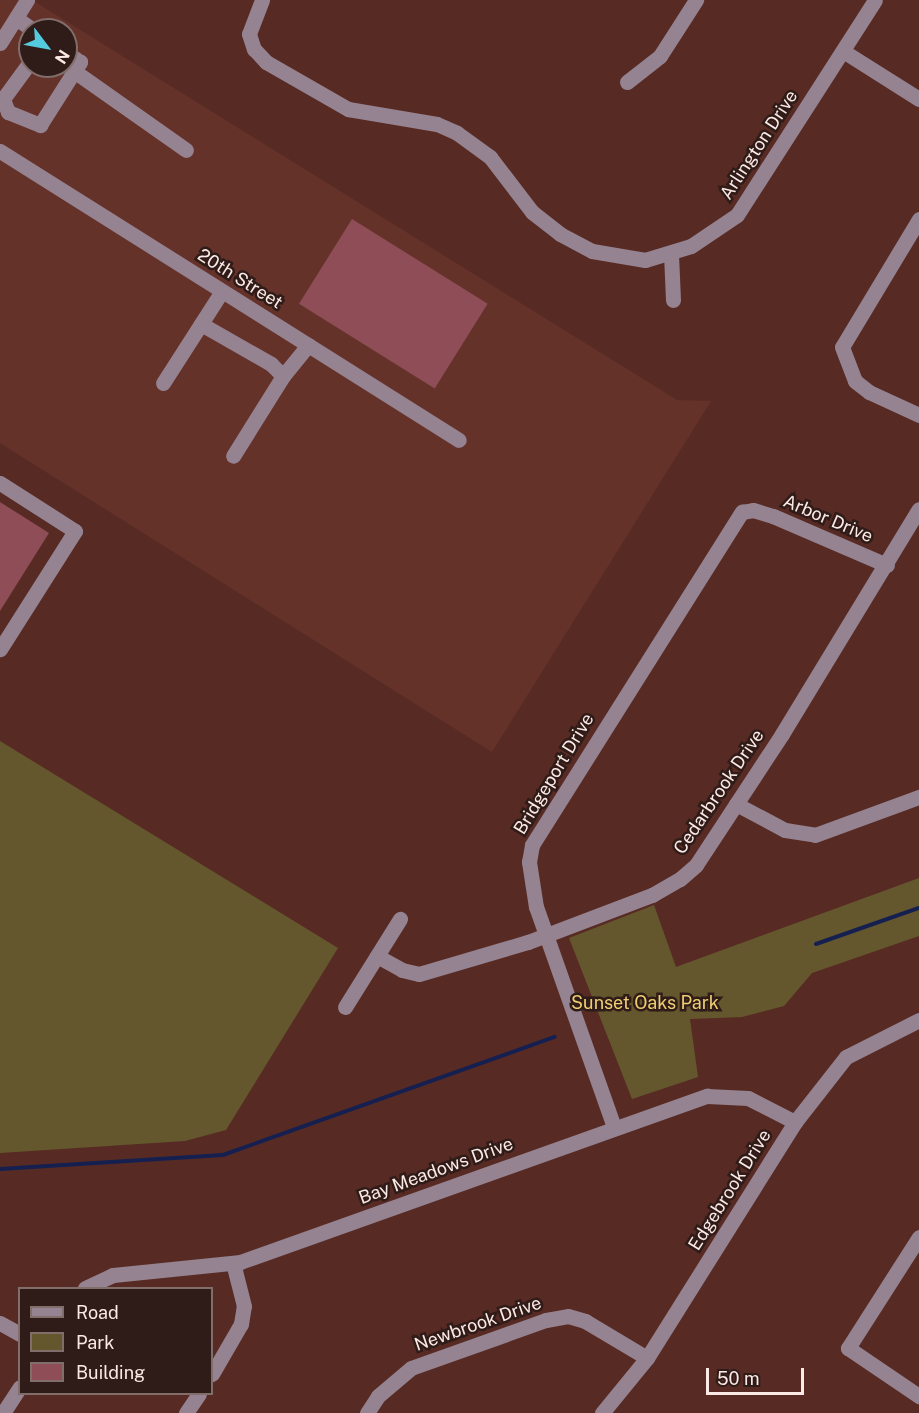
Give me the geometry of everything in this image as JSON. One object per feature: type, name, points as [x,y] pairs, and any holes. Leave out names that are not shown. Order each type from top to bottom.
[{"type":"street","points":[[0,43],[27,0]]},
{"type":"street","name":"Arlington Drive","points":[[262,0],[249,34],[254,49],[317,93],[348,109],[437,124],[457,133],[490,157],[544,224],[592,251],[645,260],[671,254],[714,234],[737,215],[875,0]]},
{"type":"street","points":[[627,82],[660,56],[696,0]]},
{"type":"street","points":[[843,51],[919,99]]},
{"type":"street","points":[[78,74],[186,150]]},
{"type":"street","points":[[18,78],[3,99],[8,112],[40,125],[70,78]]},
{"type":"street","name":"20th Street","points":[[0,151],[459,440]]},
{"type":"street","points":[[919,219],[842,347],[855,381],[869,392],[919,415]]},
{"type":"street","points":[[671,254],[673,300]]},
{"type":"street","points":[[163,383],[222,291]]},
{"type":"street","points":[[201,324],[271,364],[283,376]]},
{"type":"street","points":[[233,456],[283,376],[308,345]]},
{"type":"street","points":[[0,483],[75,531],[0,649]]},
{"type":"street","name":"Cedarbrook Drive","points":[[377,956],[402,970],[419,974],[545,935],[652,895],[680,879],[696,865],[736,804],[887,565],[919,509]]},
{"type":"street","name":"Arbor Drive","points":[[753,510],[887,565]]},
{"type":"street","name":"Bridgeport Drive","points":[[614,1127],[536,907],[530,862],[532,845],[742,512],[753,510]]},
{"type":"street","points":[[736,804],[785,830],[815,835],[919,797]]},
{"type":"street","points":[[345,1007],[400,919]]},
{"type":"street","name":"Edgebrook Drive","points":[[602,1413],[647,1358],[795,1122],[846,1058],[919,1020]]},
{"type":"street","name":"Bay Meadows Drive","points":[[87,1287],[113,1275],[233,1263],[706,1096],[726,1094],[748,1098],[795,1122]]},
{"type":"street","points":[[919,1238],[848,1348],[919,1396]]},
{"type":"street","points":[[213,1372],[241,1324],[244,1306],[233,1263]]},
{"type":"street","name":"Newbrook Drive","points":[[367,1413],[378,1396],[411,1368],[546,1320],[568,1316],[585,1321],[647,1358]]},
{"type":"street","points":[[0,1323],[18,1333]]},
{"type":"street","points":[[3,1413],[18,1390]]},
{"type":"street","points":[[186,1413],[198,1395]]},
{"type":"shaded area","points":[[0,0],[32,0],[61,18],[18,18],[18,78],[78,78],[78,29],[677,400],[711,401],[492,752],[0,443]]},
{"type":"green space","points":[[0,741],[338,948],[226,1130],[185,1141],[0,1153]]},
{"type":"green space","name":"Sunset Oaks Park","points":[[919,878],[919,936],[812,973],[784,1006],[742,1017],[690,1019],[698,1077],[632,1099],[569,938],[654,905],[676,967]]},
{"type":"building","points":[[352,219],[488,304],[435,389],[299,304]]},
{"type":"building","points":[[0,502],[49,533],[0,611]]},
{"type":"waterway","points":[[816,944],[919,908]]},
{"type":"waterway","points":[[0,1169],[223,1155],[555,1037]]}]
